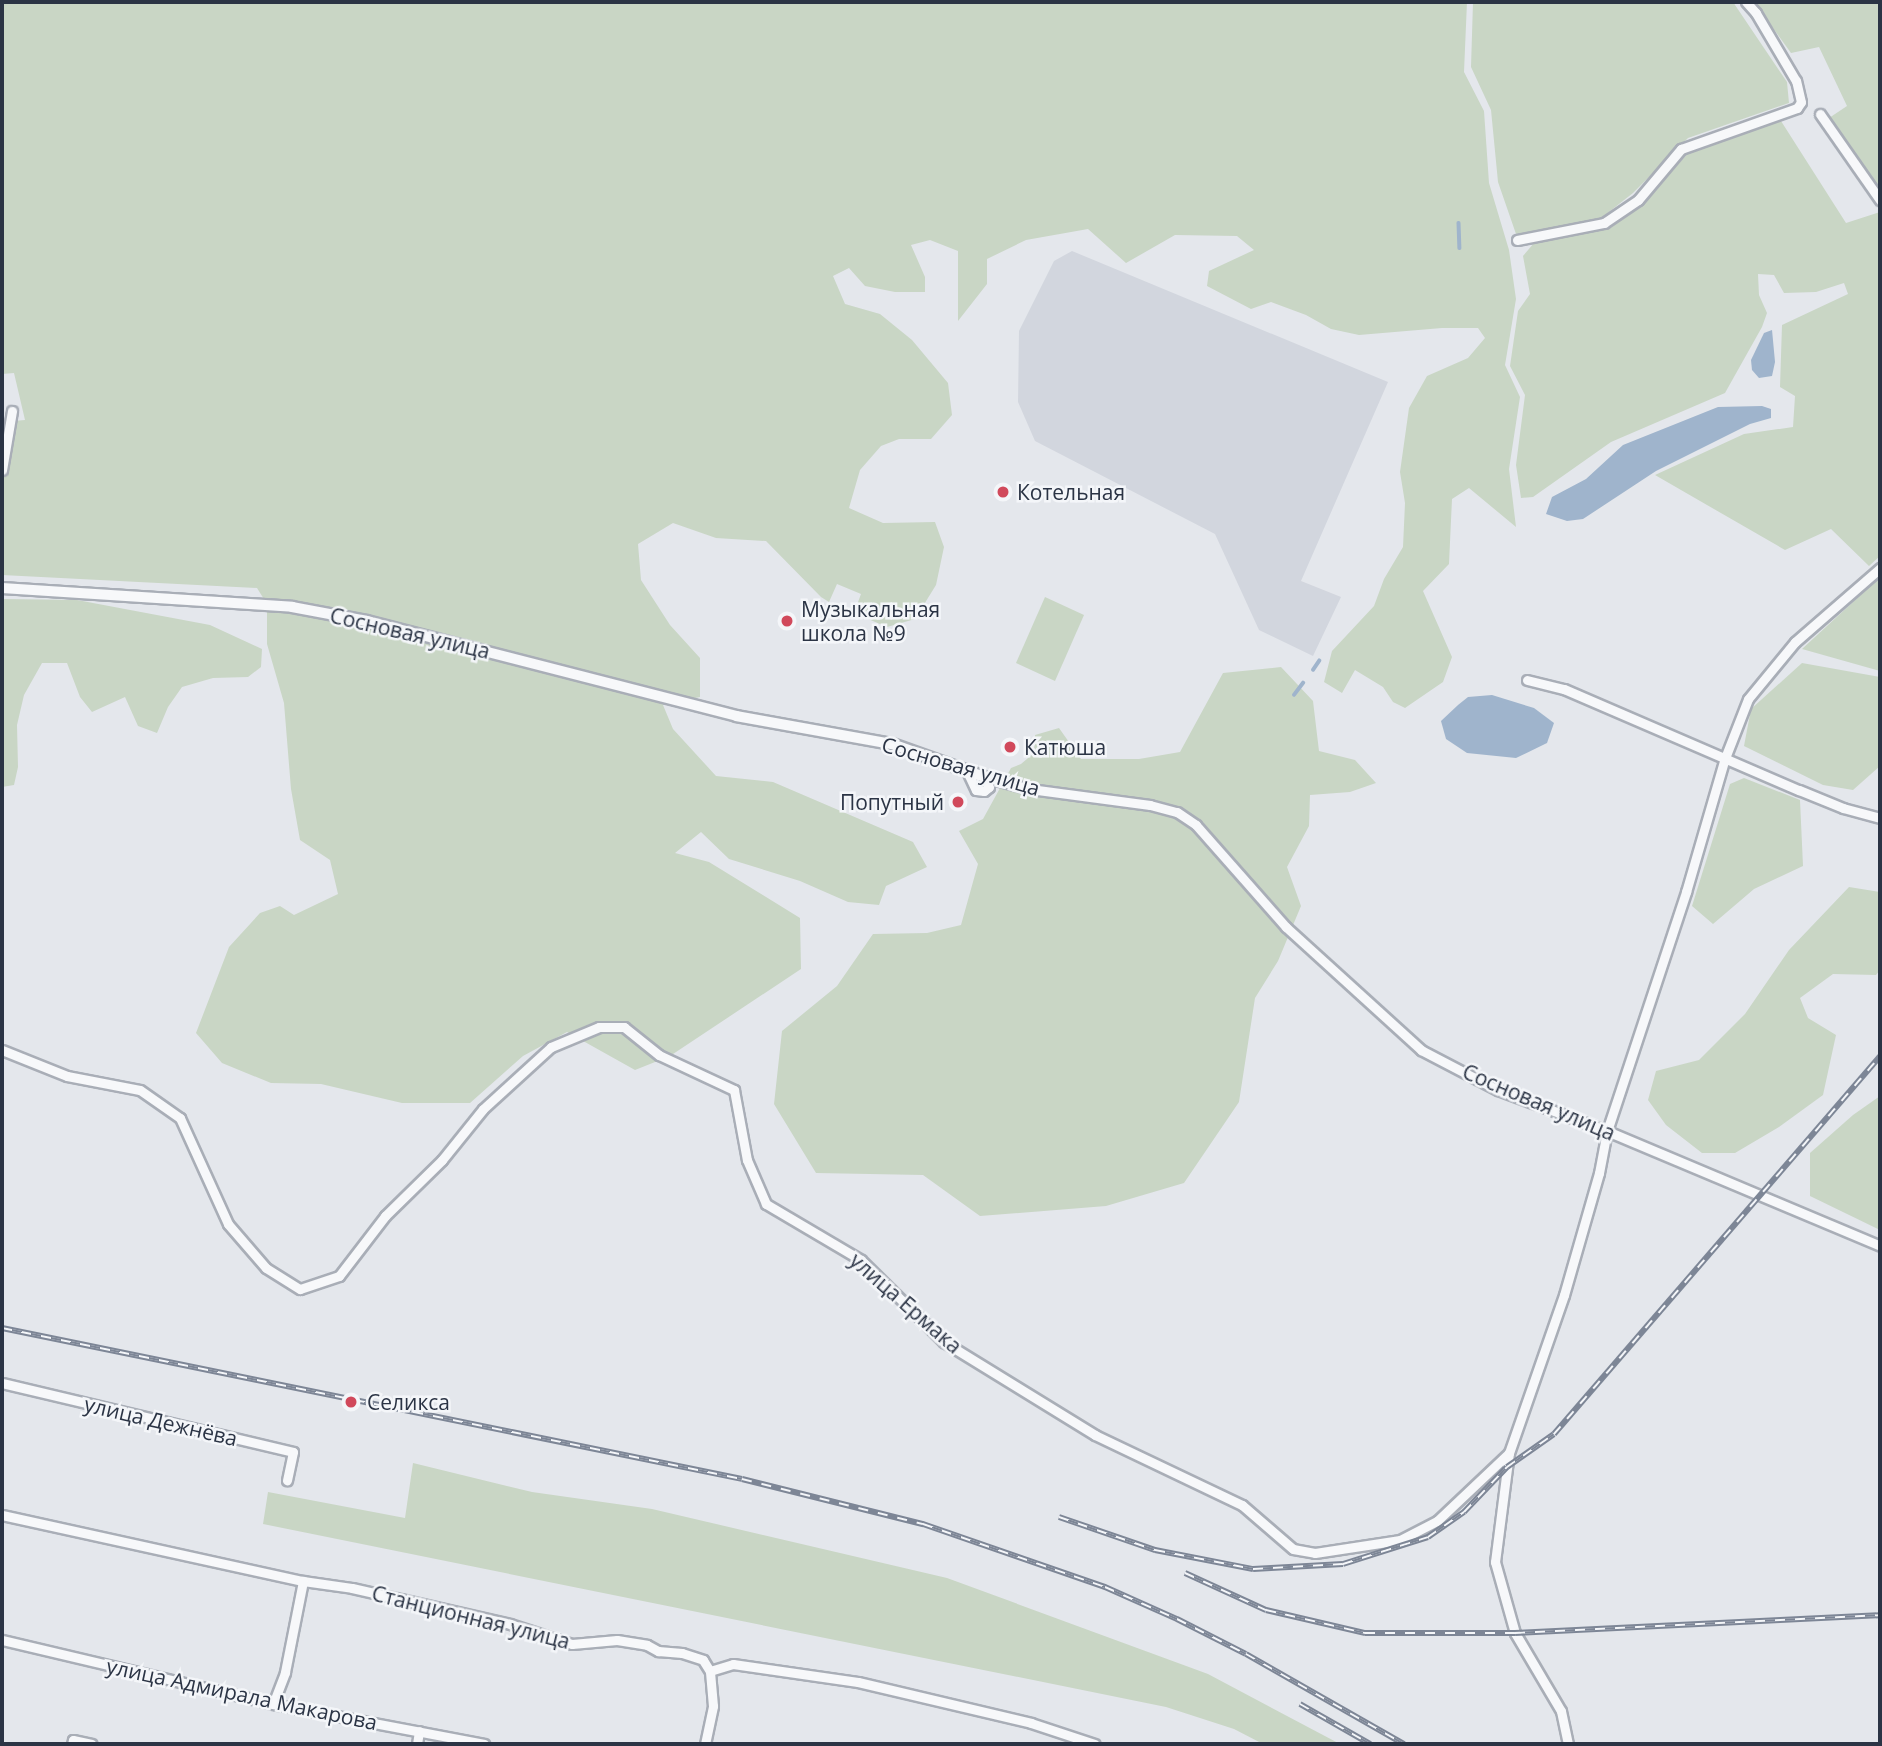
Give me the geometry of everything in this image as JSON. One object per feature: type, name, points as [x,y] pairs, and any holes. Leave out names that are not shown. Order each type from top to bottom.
[{"type":"street","points":[[1517,240],[1604,223],[1638,200],[1681,149],[1797,108],[1801,102],[1796,81],[1756,13],[1745,2]]},
{"type":"street","points":[[1819,114],[1880,200]]},
{"type":"street","points":[[2,470],[12,411]]},
{"type":"street","points":[[1568,1744],[1561,1710],[1515,1633],[1495,1562],[1509,1452],[1564,1295],[1599,1173],[1607,1131],[1686,892],[1725,758],[1748,699],[1795,642],[1880,568]]},
{"type":"street","name":"Сосновая улица","points":[[2,588],[292,607],[367,621],[736,716],[892,744],[967,771],[1030,789],[1150,805],[1177,812],[1196,825],[1286,927],[1421,1050],[1498,1090],[1607,1131],[1880,1246]]},
{"type":"street","points":[[1527,680],[1564,689],[1843,808],[1880,818]]},
{"type":"street","name":"улица Ермака","points":[[2,1050],[67,1076],[140,1090],[180,1118],[228,1224],[266,1268],[300,1289],[339,1276],[385,1216],[442,1160],[483,1108],[551,1047],[599,1027],[624,1027],[659,1055],[734,1090],[747,1160],[766,1204],[834,1242],[861,1261],[944,1342],[1094,1435],[1242,1505],[1293,1549],[1315,1553],[1400,1540],[1437,1521],[1509,1452]]},
{"type":"street","name":"улица Дежнёва","points":[[2,1383],[293,1452],[287,1480]]},
{"type":"street","name":"Станционная улица","points":[[2,1515],[303,1581],[352,1588],[510,1624],[572,1644],[617,1640],[659,1651],[682,1653],[703,1660],[710,1671]]},
{"type":"street","points":[[273,1704],[285,1672],[303,1581]]},
{"type":"street","name":"улица Адмирала Макарова","points":[[2,1640],[273,1704],[484,1744]]},
{"type":"street","points":[[705,1744],[713,1706],[710,1671],[733,1664],[858,1682],[1031,1723],[1095,1744]]},
{"type":"street","points":[[417,1744],[419,1731]]},
{"type":"street","points":[[72,1744],[73,1740],[92,1744]]},
{"type":"shaded area","points":[[1072,251],[1388,382],[1301,581],[1341,597],[1313,656],[1259,630],[1215,534],[1035,441],[1018,402],[1019,331],[1054,261]]},
{"type":"green space","points":[[2,2],[1467,2],[1464,72],[1484,111],[1489,183],[1509,250],[1516,299],[1505,365],[1520,397],[1509,469],[1516,527],[1469,488],[1452,499],[1449,564],[1423,591],[1452,657],[1443,682],[1405,708],[1393,702],[1383,687],[1355,670],[1342,693],[1324,682],[1332,651],[1374,606],[1384,579],[1403,547],[1405,503],[1400,472],[1409,408],[1427,376],[1468,358],[1485,338],[1478,328],[1442,328],[1359,335],[1331,329],[1306,315],[1271,302],[1251,309],[1207,286],[1209,271],[1254,250],[1237,236],[1175,235],[1126,263],[1088,229],[1026,240],[987,259],[987,284],[958,321],[958,251],[930,240],[911,245],[925,277],[925,292],[895,292],[865,286],[849,268],[833,276],[845,304],[880,314],[912,340],[948,383],[952,415],[931,439],[899,439],[881,446],[860,470],[849,508],[883,523],[935,522],[944,547],[936,585],[915,619],[887,627],[854,613],[861,594],[837,584],[829,602],[821,597],[766,541],[716,538],[673,523],[638,544],[641,580],[670,625],[700,658],[700,697],[663,705],[673,729],[716,776],[773,782],[913,842],[927,867],[886,886],[879,905],[848,902],[800,881],[729,859],[701,832],[675,853],[709,862],[800,918],[801,969],[670,1056],[635,1070],[567,1032],[523,1056],[470,1103],[402,1103],[321,1084],[271,1083],[222,1063],[196,1033],[229,947],[260,913],[280,906],[294,915],[338,894],[330,860],[300,840],[291,789],[284,703],[267,644],[267,604],[257,588],[2,575],[2,422],[25,420],[14,373],[2,374]]},
{"type":"green space","points":[[1473,2],[1733,2],[1787,82],[1789,103],[1688,138],[1633,193],[1600,219],[1516,234],[1498,182],[1491,110],[1471,67]]},
{"type":"green space","points":[[1754,2],[1880,2],[1880,192],[1829,118],[1847,106],[1819,47],[1791,53]]},
{"type":"green space","points":[[1781,121],[1846,223],[1880,212],[1880,556],[1869,566],[1831,529],[1785,550],[1655,475],[1744,434],[1793,427],[1795,396],[1780,387],[1782,325],[1848,294],[1844,283],[1816,292],[1784,293],[1774,275],[1758,274],[1759,295],[1767,313],[1725,393],[1611,442],[1533,497],[1521,498],[1516,465],[1525,395],[1510,366],[1518,311],[1530,294],[1523,256],[1534,243],[1604,227],[1647,199],[1690,151]]},
{"type":"green space","points":[[1880,577],[1880,671],[1802,649],[1878,579]]},
{"type":"green space","points":[[1045,597],[1084,615],[1055,681],[1016,663]]},
{"type":"green space","points":[[2,599],[77,600],[210,625],[262,649],[261,667],[248,677],[213,678],[182,687],[168,707],[157,733],[138,726],[125,697],[92,712],[80,697],[67,663],[42,663],[24,695],[17,725],[18,767],[14,785],[2,787]]},
{"type":"green space","points":[[1802,663],[1880,677],[1880,766],[1853,790],[1823,785],[1744,746],[1751,709]]},
{"type":"green space","points":[[1281,667],[1313,701],[1319,751],[1355,760],[1376,783],[1350,792],[1310,795],[1309,826],[1287,867],[1301,906],[1278,961],[1255,998],[1239,1102],[1184,1183],[1106,1206],[980,1216],[923,1175],[816,1173],[774,1104],[782,1031],[837,986],[873,934],[927,933],[961,925],[978,864],[959,831],[983,819],[1011,768],[1021,764],[1034,753],[1035,735],[1059,728],[1081,759],[1139,759],[1180,752],[1223,673]]},
{"type":"green space","points":[[1744,778],[1800,800],[1803,866],[1754,889],[1713,924],[1692,906],[1730,784]]},
{"type":"green space","points":[[1849,887],[1880,892],[1880,970],[1876,975],[1833,974],[1800,998],[1808,1018],[1836,1035],[1823,1095],[1779,1127],[1735,1153],[1702,1153],[1666,1125],[1648,1100],[1656,1071],[1699,1060],[1745,1014],[1789,950]]},
{"type":"green space","points":[[1880,1096],[1880,1230],[1810,1196],[1810,1153],[1853,1115]]},
{"type":"green space","points":[[413,1463],[532,1492],[652,1509],[947,1578],[1208,1674],[1340,1744],[1263,1744],[1234,1729],[1166,1707],[263,1524],[268,1492],[405,1518]]},
{"type":"water","points":[[1772,330],[1775,362],[1772,376],[1759,378],[1752,370],[1751,360],[1764,333]]},
{"type":"water","points":[[1762,406],[1771,409],[1771,418],[1750,424],[1656,471],[1583,519],[1567,521],[1546,514],[1552,497],[1586,479],[1623,445],[1718,407]]},
{"type":"water","points":[[1492,695],[1534,708],[1554,723],[1547,743],[1516,758],[1467,753],[1446,739],[1441,721],[1468,697]]},
{"type":"waterway","points":[[1459,223],[1460,248]]},
{"type":"waterway","points":[[1313,670],[1319,661]]},
{"type":"waterway","points":[[1294,695],[1303,683]]},
{"type":"railway","points":[[1059,1517],[1155,1550],[1253,1569],[1343,1564],[1428,1537],[1464,1512],[1507,1467],[1554,1434],[1880,1056]]},
{"type":"railway","points":[[2,1328],[742,1479],[923,1524],[1105,1587],[1177,1619],[1246,1654],[1404,1744]]},
{"type":"railway","points":[[1185,1573],[1266,1610],[1365,1633],[1515,1633],[1880,1615]]},
{"type":"railway","points":[[1300,1704],[1370,1744]]},
{"type":"place","name":"Котельная","points":[[1003,492]]},
{"type":"place","name":"Музыкальная школа №9","points":[[787,621]]},
{"type":"place","name":"Катюша","points":[[1010,747]]},
{"type":"place","name":"Попутный","points":[[958,802]]},
{"type":"place","name":"Селикса","points":[[351,1402]]}]
